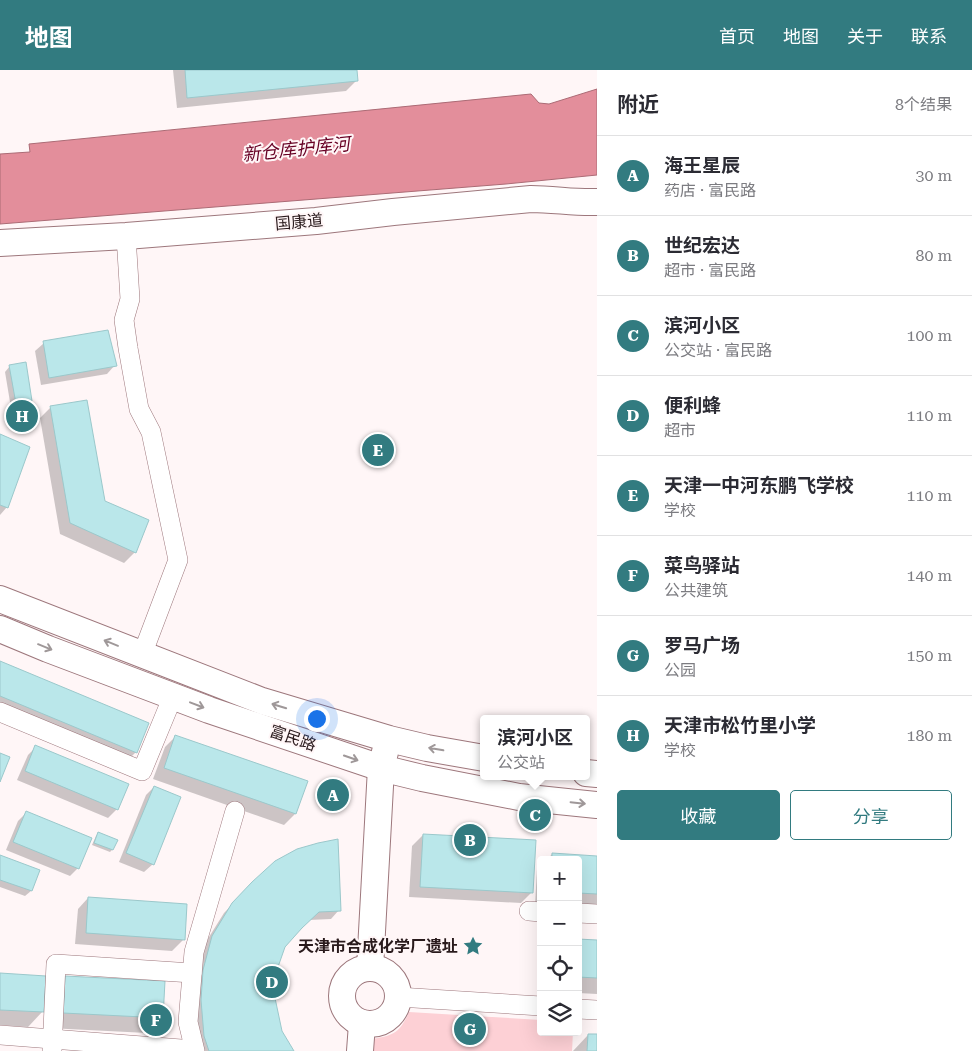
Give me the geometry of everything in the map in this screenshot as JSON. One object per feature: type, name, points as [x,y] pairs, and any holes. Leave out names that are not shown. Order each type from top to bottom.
[{"type":"main road","name":"国康道","points":[[0,243],[126,236],[316,221],[532,199],[597,202]]},
{"type":"main road","name":"富民路","points":[[0,599],[262,701],[389,739],[480,757]]},
{"type":"main road","name":"富民路","points":[[0,629],[209,710],[381,768],[519,797],[597,805]]},
{"type":"main road","points":[[370,968],[381,768],[389,739]]},
{"type":"main road","points":[[370,968],[379,969],[393,980],[397,988],[398,997],[397,1006],[393,1013],[387,1019],[371,1025],[362,1024],[347,1014],[343,1006],[342,996],[343,988],[353,973],[370,968]]},
{"type":"main road","points":[[360,1051],[362,1024]]},
{"type":"street","points":[[126,236],[130,299],[124,320],[128,348],[139,409],[151,432],[178,560],[142,655]]},
{"type":"street","points":[[0,712],[142,771],[173,696]]},
{"type":"street","points":[[0,1035],[52,1045],[194,1051],[188,1022],[194,952],[235,811]]},
{"type":"street","points":[[582,913],[597,914]]},
{"type":"street","points":[[52,1045],[56,964],[192,973]]},
{"type":"street","points":[[398,997],[537,1006]]},
{"type":"street","points":[[582,1009],[597,1010]]},
{"type":"shaded area","points":[[409,1012],[537,1020],[537,1036],[573,1036],[572,1051],[371,1051],[371,1039],[390,1035],[402,1025]]},
{"type":"water","name":"新仓库护库河","points":[[597,89],[597,175],[506,184],[0,224],[0,154],[30,152],[29,144],[531,94],[539,103],[549,104]]},
{"type":"building","points":[[185,70],[357,70],[358,81],[187,98]]},
{"type":"building","points":[[108,330],[117,366],[49,378],[43,341]]},
{"type":"building","points":[[26,362],[32,401],[16,404],[9,365]]},
{"type":"building","points":[[87,400],[105,501],[149,520],[136,553],[70,523],[50,406]]},
{"type":"building","points":[[0,434],[30,447],[8,508],[0,505]]},
{"type":"building","points":[[0,661],[149,723],[137,753],[0,696]]},
{"type":"building","points":[[175,735],[308,781],[296,814],[164,768]]},
{"type":"building","points":[[35,745],[129,784],[118,810],[25,771]]},
{"type":"building","points":[[0,753],[10,757],[0,782]]},
{"type":"building","points":[[154,786],[181,797],[154,865],[126,853]]},
{"type":"building","points":[[26,811],[92,838],[79,869],[13,842]]},
{"type":"building","points":[[98,832],[118,840],[113,850],[94,843]]},
{"type":"building","points":[[423,834],[536,840],[533,893],[420,887]]},
{"type":"building","points":[[338,839],[341,911],[319,912],[285,947],[278,967],[275,998],[282,1031],[294,1051],[209,1051],[204,1036],[201,1000],[203,970],[212,936],[232,903],[275,861],[297,849]]},
{"type":"building","points":[[552,853],[597,856],[597,894],[582,893],[582,856],[552,856]]},
{"type":"building","points":[[0,855],[40,870],[32,891],[0,880]]},
{"type":"building","points":[[88,897],[187,904],[185,940],[86,933]]},
{"type":"building","points":[[582,939],[597,940],[597,978],[582,977]]},
{"type":"building","points":[[0,973],[46,976],[44,1012],[0,1010]]},
{"type":"building","points":[[65,976],[165,981],[163,1018],[63,1013]]},
{"type":"building","points":[[588,1034],[597,1034],[597,1051],[587,1051]]},
{"type":"place","name":"天津市松竹里小学","points":[[22,416]]},
{"type":"place","name":"天津一中河东鹏飞学校","points":[[378,450]]},
{"type":"place","name":"海王星辰","points":[[333,795]]},
{"type":"place","name":"滨河小区","points":[[535,815]]},
{"type":"place","name":"世纪宏达","points":[[470,840]]},
{"type":"place","name":"天津市合成化学厂遗址","points":[[473,946]]},
{"type":"place","name":"便利蜂","points":[[272,982]]},
{"type":"place","name":"菜鸟驿站","points":[[156,1020]]},
{"type":"place","name":"罗马广场","points":[[470,1029]]}]
